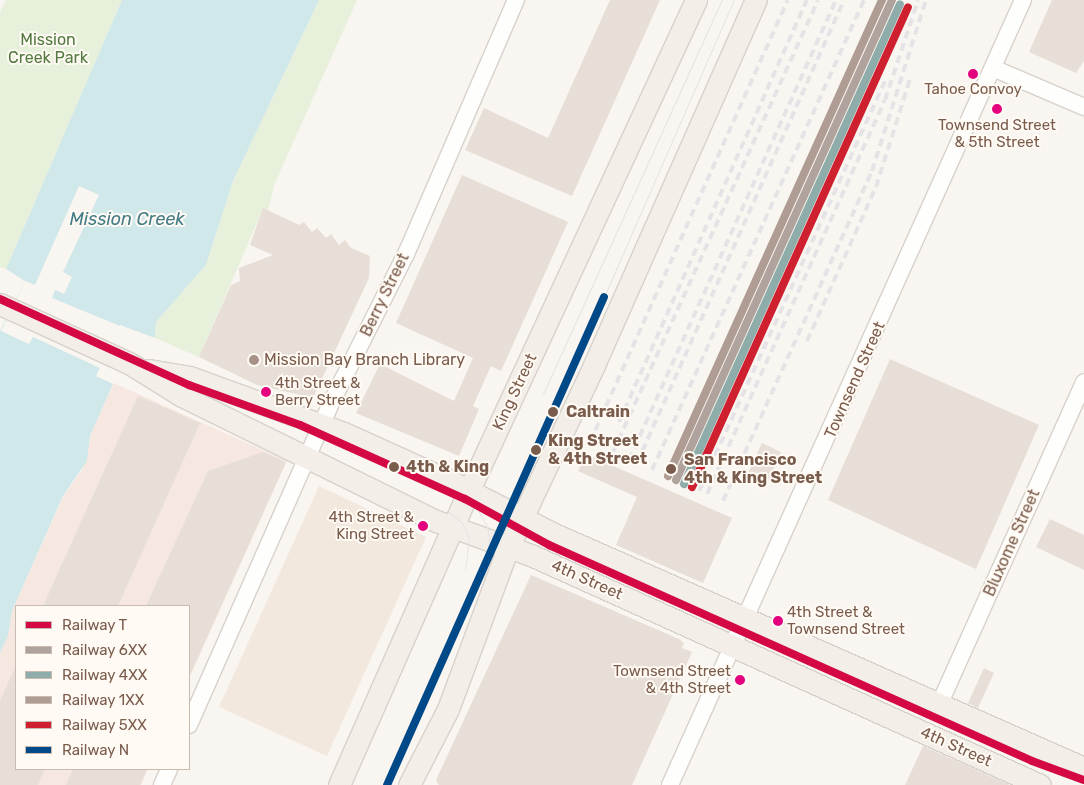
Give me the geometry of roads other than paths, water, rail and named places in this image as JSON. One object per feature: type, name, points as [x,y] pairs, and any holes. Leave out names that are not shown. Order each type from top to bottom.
[{"type":"main road","name":"King Street","points":[[338,785],[469,490],[696,0]]},
{"type":"main road","points":[[409,785],[448,709],[508,548],[756,0]]},
{"type":"main road","name":"4th Street","points":[[4,305],[134,365],[182,396],[307,460],[452,528],[508,548],[734,645],[1040,785]]},
{"type":"main road","name":"4th Street","points":[[134,365],[190,377],[322,425],[469,490],[523,517],[747,619],[1084,768]]},
{"type":"street","name":"Berry Street","points":[[190,723],[322,425],[406,254],[516,0]]},
{"type":"street","name":"Townsend Street","points":[[670,785],[747,619],[1023,0]]},
{"type":"street","points":[[993,68],[1084,107]]},
{"type":"street","name":"Bluxome Street","points":[[939,705],[1084,382]]},
{"type":"street","points":[[162,785],[169,770]]},
{"type":"water","name":"Mission Creek","points":[[122,0],[319,0],[233,181],[206,265],[156,322],[155,338],[120,325],[96,376],[113,384],[90,436],[87,461],[63,496],[12,611],[8,636],[0,653],[0,331],[25,281],[6,269]]},
{"type":"tram line","points":[[543,394],[722,0]]},
{"type":"tram line","points":[[604,297],[734,0]]},
{"type":"tram line","points":[[459,497],[477,508],[488,529],[489,545],[479,576]]},
{"type":"tram line","points":[[449,512],[462,523],[469,538],[465,570]]},
{"type":"railway","points":[[590,442],[788,0]]},
{"type":"railway","points":[[619,422],[807,0]]},
{"type":"railway","points":[[613,452],[818,0]]},
{"type":"railway","points":[[629,460],[836,0]]},
{"type":"railway","points":[[637,463],[844,0]]},
{"type":"railway","points":[[652,470],[864,0]]},
{"type":"railway","points":[[684,484],[901,0]]},
{"type":"railway","points":[[707,494],[885,100],[918,0]]},
{"type":"railway","points":[[723,501],[872,171],[926,0]]},
{"type":"railway","points":[[807,341],[876,187],[911,76]]},
{"type":"railway","points":[[699,491],[886,78]]},
{"type":"rail line","name":"1XX","points":[[668,476],[882,0]]},
{"type":"rail line","name":"6XX","points":[[676,480],[892,0]]},
{"type":"rail line","name":"4XX","points":[[684,484],[900,4]]},
{"type":"rail line","name":"5XX","points":[[692,487],[908,7]]},
{"type":"rail line","name":"N","points":[[387,785],[604,297]]},
{"type":"rail line","name":"T","points":[[0,299],[189,385],[300,425],[465,499],[549,545],[1032,761],[1084,780]]},
{"type":"place","name":"Tahoe Convoy","points":[[973,74]]},
{"type":"place","name":"Townsend Street & 5th Street","points":[[997,109]]},
{"type":"place","name":"Mission Bay Branch Library","points":[[254,360]]},
{"type":"place","name":"4th Street & Berry Street","points":[[266,392]]},
{"type":"place","name":"Caltrain","points":[[553,412]]},
{"type":"place","name":"King Street & 4th Street","points":[[536,450]]},
{"type":"place","name":"4th & King","points":[[394,467]]},
{"type":"place","name":"San Francisco 4th & King Street","points":[[671,469]]},
{"type":"place","name":"4th Street & King Street","points":[[423,526]]},
{"type":"place","name":"4th Street & Townsend Street","points":[[778,621]]},
{"type":"place","name":"Townsend Street & 4th Street","points":[[740,680]]},
{"type":"park label","name":"Mission Creek Park","points":[[48,49]]}]
